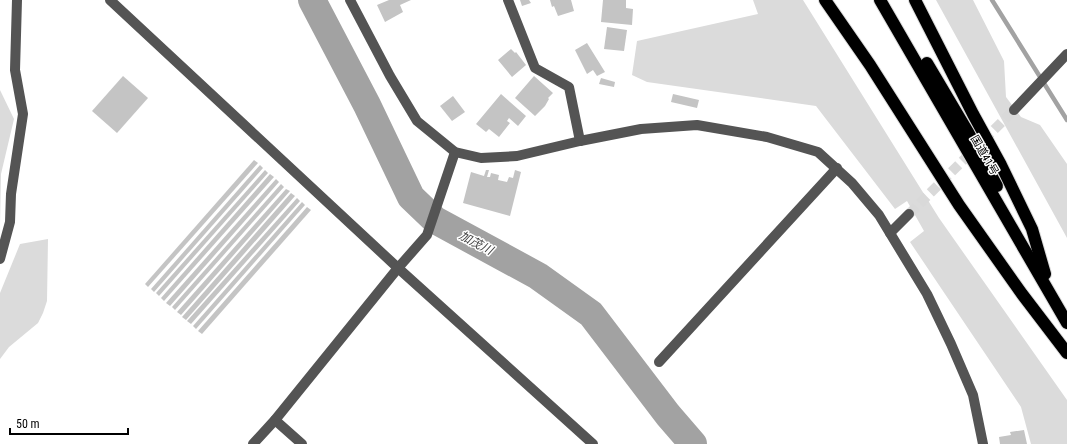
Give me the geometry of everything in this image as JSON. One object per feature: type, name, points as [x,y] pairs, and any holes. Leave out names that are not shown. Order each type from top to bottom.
[{"type":"highway","points":[[825,0],[882,84],[959,205],[1022,294],[1067,352]]},
{"type":"highway","name":"国道41号","points":[[880,0],[1067,323]]},
{"type":"highway","name":"国道41号","points":[[890,0],[968,132],[1045,274],[1067,310]]},
{"type":"highway","points":[[915,0],[967,102],[1001,164],[1032,229],[1045,274]]},
{"type":"street","points":[[0,259],[10,222],[11,194],[23,114],[15,70],[17,0]]},
{"type":"street","points":[[110,0],[398,268],[593,444]]},
{"type":"street","points":[[350,0],[390,76],[417,121],[455,152],[481,158],[517,156],[580,141],[641,129],[697,125],[767,137],[818,152],[852,183],[874,210],[890,233],[927,294],[973,395],[983,444]]},
{"type":"street","points":[[508,0],[535,68],[569,87],[580,141]]},
{"type":"street","points":[[1014,110],[1067,54]]},
{"type":"street","points":[[253,444],[275,420],[427,234],[455,152]]},
{"type":"street","points":[[659,362],[837,168]]},
{"type":"street","points":[[890,233],[909,214]]},
{"type":"street","points":[[275,420],[302,444]]},
{"type":"shaded area","points":[[753,0],[803,0],[939,218],[1067,400],[1067,444],[1031,444],[1021,407],[910,242],[924,231],[907,201],[895,209],[816,106],[647,82],[632,75],[637,41],[758,14]]},
{"type":"shaded area","points":[[936,0],[973,0],[1004,61],[1006,97],[1021,117],[1040,125],[1067,164],[1067,238]]},
{"type":"shaded area","points":[[0,90],[14,119],[1,174],[0,225]]},
{"type":"shaded area","points":[[48,239],[47,301],[43,313],[38,323],[9,347],[0,359],[0,293],[20,244]]},
{"type":"building","points":[[389,0],[411,0],[400,5],[403,12],[385,22],[377,5]]},
{"type":"building","points":[[520,0],[529,0],[531,3],[522,6]]},
{"type":"building","points":[[550,0],[571,0],[574,11],[558,16],[554,6],[552,7]]},
{"type":"building","points":[[603,0],[626,0],[626,8],[633,9],[632,25],[601,22]]},
{"type":"building","points":[[607,27],[627,30],[624,51],[604,49]]},
{"type":"building","points":[[587,43],[605,72],[597,76],[593,70],[587,74],[575,50]]},
{"type":"building","points":[[511,49],[515,53],[516,52],[526,65],[512,77],[498,60]]},
{"type":"building","points":[[123,76],[148,98],[117,133],[92,111]]},
{"type":"building","points":[[534,76],[553,93],[548,98],[549,99],[545,106],[535,116],[515,98]]},
{"type":"building","points":[[601,78],[615,82],[614,87],[599,84]]},
{"type":"building","points":[[501,94],[526,116],[518,126],[509,118],[507,121],[510,123],[499,137],[489,129],[486,132],[476,124]]},
{"type":"building","points":[[673,94],[699,100],[697,108],[671,102]]},
{"type":"building","points":[[453,96],[465,112],[452,121],[440,106]]},
{"type":"building","points":[[254,160],[258,163],[148,287],[145,284]]},
{"type":"building","points":[[260,165],[263,168],[154,292],[151,289]]},
{"type":"building","points":[[265,170],[268,173],[159,296],[156,293]]},
{"type":"building","points":[[486,170],[489,170],[487,177],[490,177],[491,173],[499,175],[498,180],[507,182],[509,177],[513,178],[515,170],[521,172],[510,216],[463,203],[471,172],[484,176]]},
{"type":"building","points":[[270,174],[274,177],[164,301],[161,298]]},
{"type":"building","points":[[276,179],[279,182],[170,306],[166,303]]},
{"type":"building","points":[[281,184],[284,187],[175,310],[172,307]]},
{"type":"building","points":[[286,189],[290,191],[181,315],[177,312]]},
{"type":"building","points":[[291,193],[295,196],[186,320],[182,317]]},
{"type":"building","points":[[297,198],[300,201],[191,324],[187,321]]},
{"type":"building","points":[[302,202],[305,205],[196,329],[193,326]]},
{"type":"building","points":[[307,207],[311,210],[202,334],[198,331]]},
{"type":"building","points":[[1024,430],[1027,444],[1000,444],[999,437],[1011,435],[1010,432]]},
{"type":"waterway","name":"加茂川","points":[[312,0],[367,105],[411,197],[435,220],[538,276],[591,314],[668,415],[693,444]]},
{"type":"waterway","points":[[992,0],[1067,120]]},
{"type":"tunnel","points":[[909,214],[1014,110]]}]
